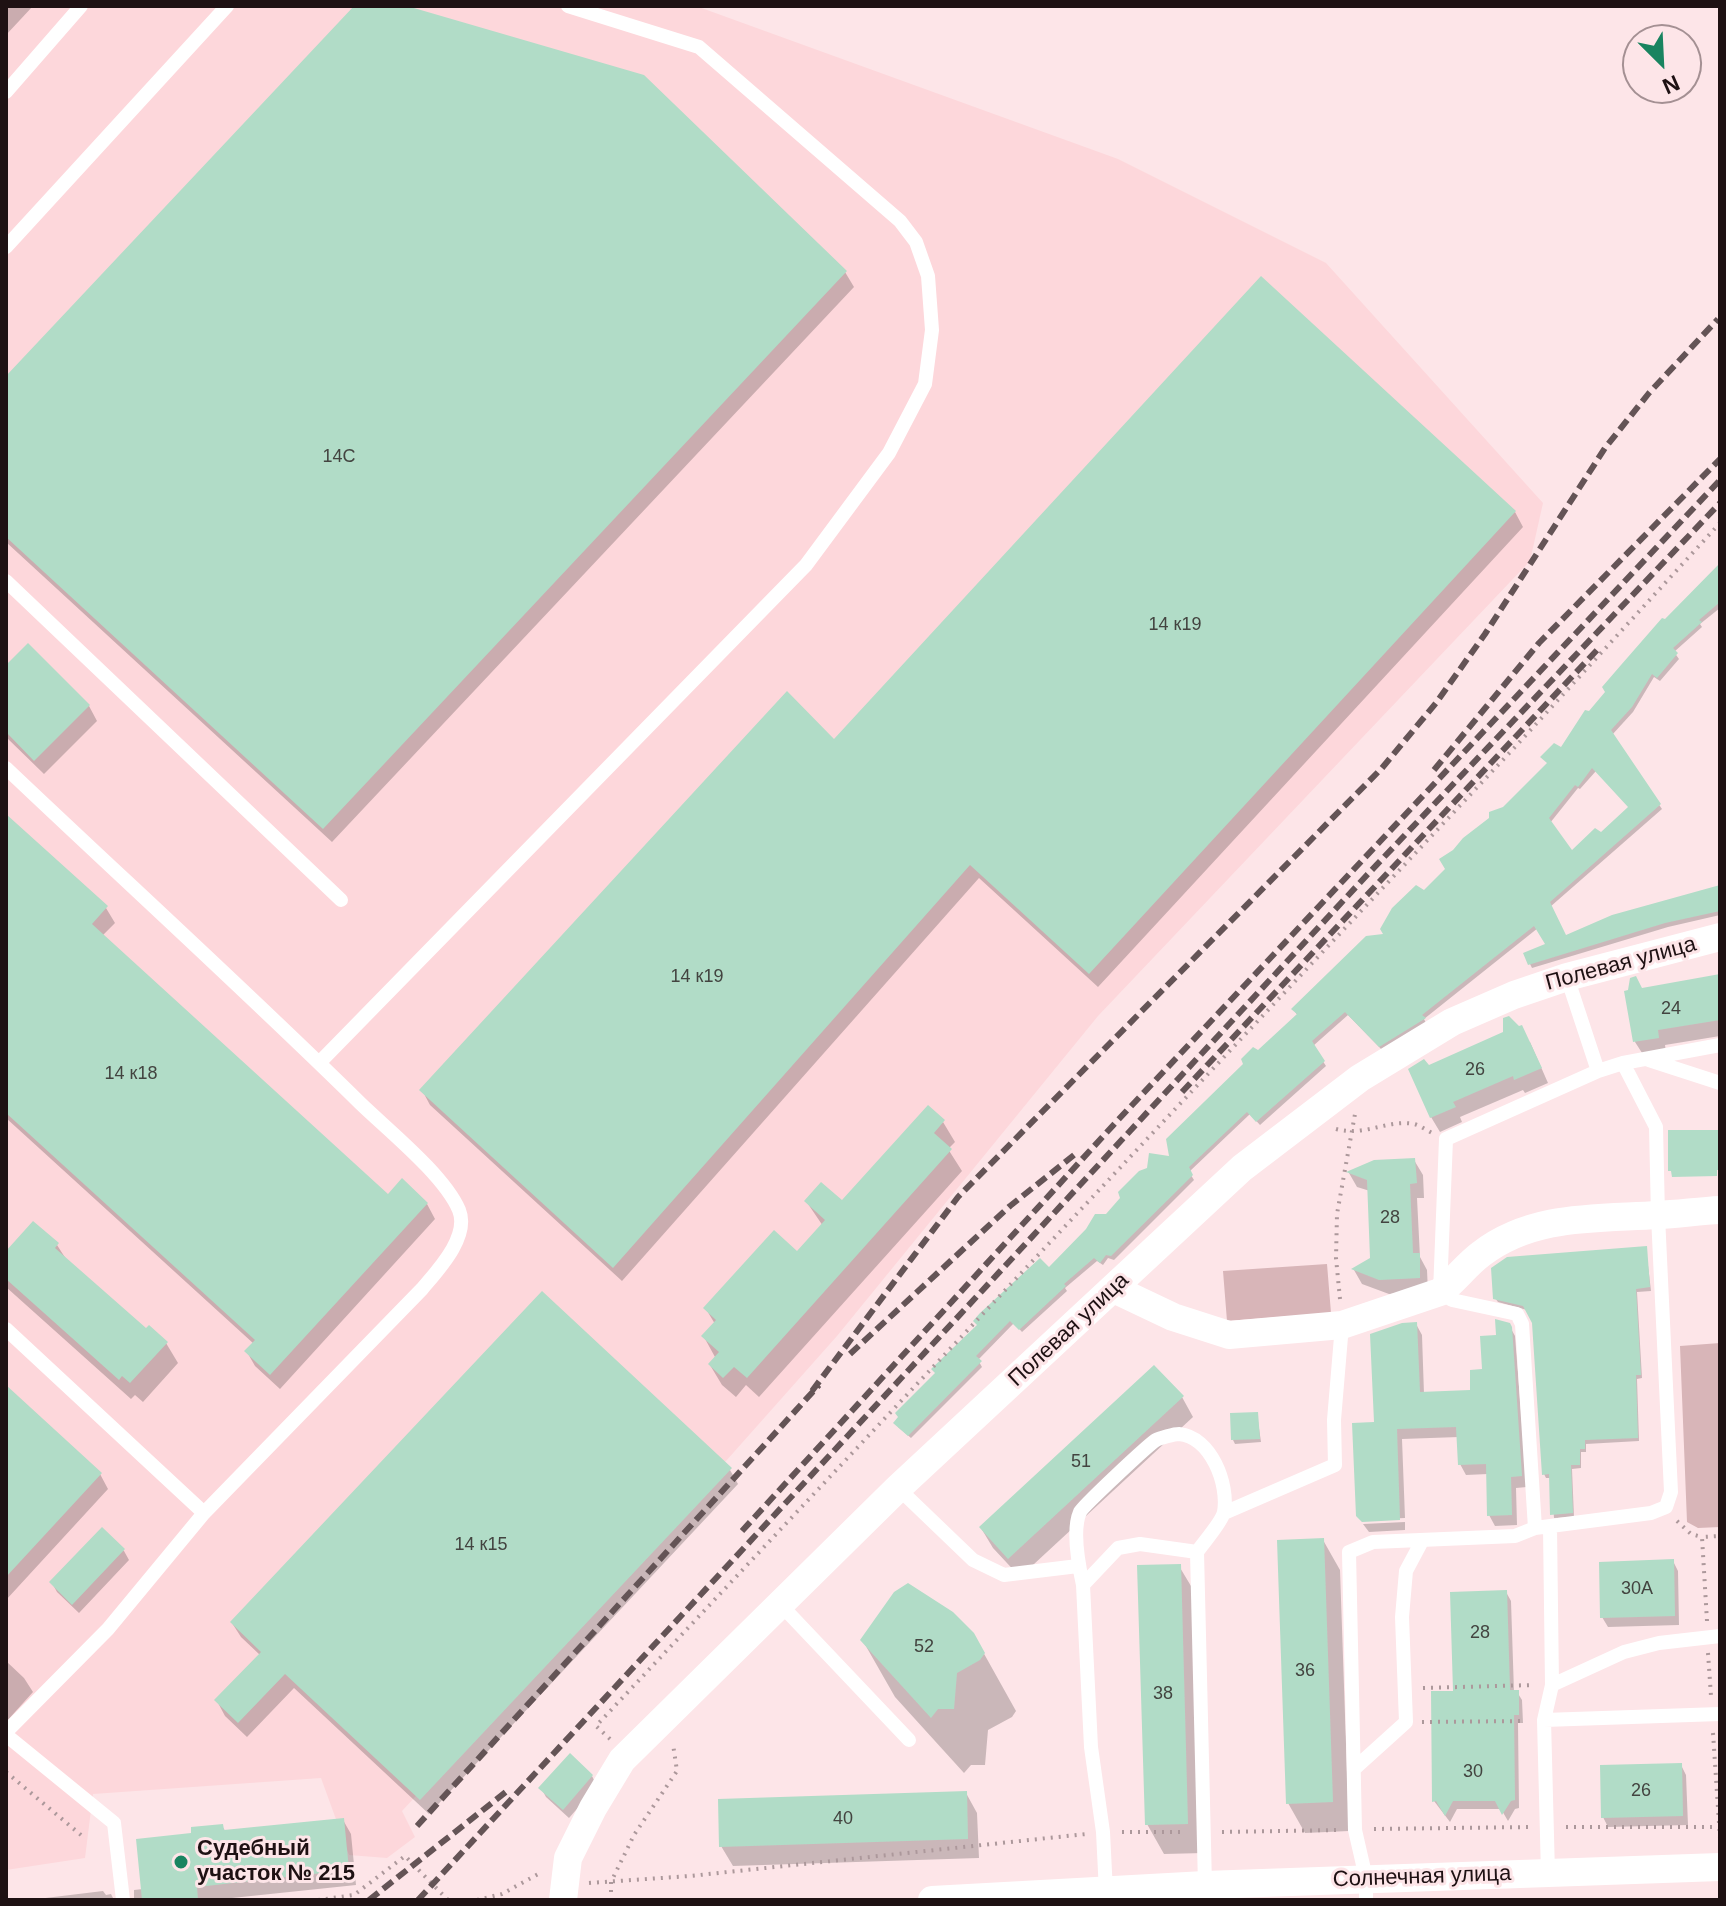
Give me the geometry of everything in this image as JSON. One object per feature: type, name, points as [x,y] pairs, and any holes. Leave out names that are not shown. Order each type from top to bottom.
[{"type":"street","name":"Полевая улица","points":[[558,1885],[593,1808],[622,1760],[898,1488],[1242,1168],[1360,1078],[1452,1022],[1514,995],[1567,977],[1720,937]]},
{"type":"street","points":[[1114,1289],[1173,1317],[1229,1335],[1342,1325],[1440,1292],[1453,1283],[1480,1254],[1546,1223],[1720,1210]]},
{"type":"street","name":"Солнечная улица","points":[[932,1900],[1106,1892],[1137,1895],[1205,1885],[1366,1889],[1548,1874],[1720,1867]]},
{"type":"lane","points":[[6,92],[81,6]]},
{"type":"lane","points":[[6,247],[227,6]]},
{"type":"lane","points":[[319,1063],[806,565],[889,453],[925,384],[932,330],[928,276],[916,242],[900,221],[699,47],[568,6]]},
{"type":"lane","points":[[6,581],[341,900]]},
{"type":"lane","points":[[6,768],[445,1186],[461,1214],[458,1238],[444,1264],[204,1513],[108,1629],[6,1733],[114,1823],[123,1900]]},
{"type":"lane","points":[[1567,977],[1598,1071]]},
{"type":"lane","points":[[1548,1874],[1544,1720],[1552,1685],[1543,1528],[1522,1324],[1517,1314],[1452,1300],[1440,1292],[1446,1139],[1598,1071],[1623,1063],[1720,1045]]},
{"type":"lane","points":[[1644,1059],[1720,1083]]},
{"type":"lane","points":[[1366,1889],[1355,1830],[1349,1552],[1373,1542],[1515,1536],[1543,1528],[1651,1513],[1666,1507],[1671,1492],[1656,1127],[1623,1063]]},
{"type":"lane","points":[[1205,1885],[1197,1552],[1224,1513],[1335,1465],[1334,1420],[1342,1325]]},
{"type":"lane","points":[[6,1329],[204,1513]]},
{"type":"lane","points":[[1106,1892],[1103,1832],[1091,1747],[1083,1585],[1078,1566],[1080,1511],[1156,1440],[1179,1434],[1201,1443],[1214,1458],[1222,1480],[1224,1513]]},
{"type":"lane","points":[[898,1488],[973,1560],[1004,1575],[1078,1566]]},
{"type":"lane","points":[[1354,1769],[1406,1722],[1402,1617],[1406,1571],[1422,1541]]},
{"type":"lane","points":[[1083,1585],[1118,1548],[1140,1544],[1197,1552]]},
{"type":"lane","points":[[780,1604],[909,1740]]},
{"type":"lane","points":[[1552,1685],[1624,1652],[1659,1643],[1714,1637]]},
{"type":"lane","points":[[1544,1720],[1716,1714]]},
{"type":"path","points":[[622,1760],[619,1747],[596,1726],[1515,747],[1720,523]]},
{"type":"path","points":[[1342,1325],[1336,1258],[1337,1214],[1360,1078]]},
{"type":"path","points":[[1302,1123],[1352,1133],[1414,1124],[1446,1139]]},
{"type":"path","points":[[1666,1507],[1691,1534],[1720,1536]]},
{"type":"path","points":[[1702,1537],[1714,1637],[1720,1838]]},
{"type":"path","points":[[1406,1688],[1552,1685]]},
{"type":"path","points":[[1406,1722],[1544,1720]]},
{"type":"path","points":[[6,1772],[81,1835]]},
{"type":"path","points":[[477,1900],[558,1885],[690,1876],[1103,1832],[1719,1827]]},
{"type":"path","points":[[318,1900],[354,1895],[405,1856],[448,1900]]},
{"type":"path","points":[[611,1882],[611,1900]]},
{"type":"shaded area","points":[[6,6],[696,6],[1118,159],[1326,263],[1543,503],[1530,561],[1098,1016],[837,1336],[710,1479],[402,1811],[415,1837],[387,1858],[349,1855],[321,1778],[93,1794],[85,1858],[6,1870]]},
{"type":"shaded area","points":[[1327,1264],[1331,1313],[1227,1321],[1223,1271]]},
{"type":"shaded area","points":[[1720,1343],[1720,1527],[1698,1528],[1687,1522],[1680,1346]]},
{"type":"building","points":[[354,6],[407,6],[644,75],[847,271],[323,829],[6,537],[6,376]]},
{"type":"building","points":[[1261,276],[1516,511],[1089,974],[970,865],[613,1268],[419,1090],[787,691],[834,739]]},
{"type":"building","points":[[1720,563],[1720,602],[1673,648],[1678,653],[1657,678],[1652,674],[1632,707],[1611,730],[1661,804],[1550,902],[1566,935],[1612,915],[1720,885],[1720,911],[1665,923],[1528,965],[1523,953],[1545,944],[1534,926],[1422,1015],[1426,1018],[1379,1047],[1345,1012],[1312,1041],[1325,1061],[1256,1122],[1247,1112],[1189,1167],[1193,1175],[1111,1256],[1106,1255],[1100,1263],[1094,1258],[1019,1330],[1010,1321],[976,1356],[982,1361],[908,1436],[893,1423],[898,1417],[895,1413],[935,1373],[931,1369],[977,1325],[973,1321],[980,1313],[1040,1258],[1049,1267],[1086,1229],[1095,1214],[1106,1214],[1120,1198],[1118,1192],[1139,1171],[1147,1168],[1149,1153],[1169,1156],[1166,1139],[1243,1064],[1241,1059],[1253,1047],[1258,1050],[1297,1014],[1291,1009],[1366,936],[1383,934],[1380,929],[1392,908],[1416,885],[1424,890],[1445,869],[1439,859],[1489,818],[1489,812],[1503,807],[1547,763],[1540,757],[1554,743],[1561,747],[1585,710],[1589,711],[1605,692],[1602,687],[1662,618],[1665,619]],"holes":[[[1592,768],[1628,807],[1601,832],[1595,828],[1572,850],[1549,818]]]},
{"type":"building","points":[[28,643],[90,705],[34,761],[6,732],[6,665]]},
{"type":"building","points":[[6,814],[108,906],[92,924],[388,1194],[402,1178],[428,1203],[270,1375],[244,1351],[255,1340],[6,1113]]},
{"type":"building","points":[[1720,974],[1720,1020],[1658,1030],[1659,1038],[1633,1042],[1624,991],[1628,990],[1630,978],[1636,976],[1642,988]]},
{"type":"building","points":[[1509,1016],[1519,1026],[1522,1025],[1542,1068],[1514,1080],[1513,1076],[1453,1102],[1456,1107],[1430,1118],[1408,1069],[1424,1059],[1429,1065],[1503,1032],[1503,1018]]},
{"type":"building","points":[[928,1105],[945,1120],[934,1133],[952,1149],[747,1378],[734,1367],[723,1378],[708,1364],[719,1352],[701,1336],[716,1320],[703,1308],[774,1230],[797,1251],[825,1220],[804,1201],[821,1182],[842,1200]]},
{"type":"building","points":[[1668,1130],[1720,1130],[1720,1170],[1717,1170],[1717,1176],[1672,1177],[1671,1171],[1668,1171]]},
{"type":"building","points":[[1415,1158],[1417,1183],[1410,1184],[1413,1253],[1420,1253],[1420,1278],[1379,1280],[1351,1269],[1370,1258],[1367,1180],[1346,1172],[1374,1160]]},
{"type":"building","points":[[33,1221],[59,1243],[55,1248],[146,1328],[149,1325],[168,1342],[130,1383],[122,1376],[119,1380],[6,1279],[6,1251]]},
{"type":"building","points":[[1647,1246],[1650,1287],[1636,1289],[1641,1375],[1636,1375],[1638,1438],[1585,1440],[1585,1449],[1580,1449],[1580,1465],[1571,1465],[1573,1513],[1550,1515],[1549,1474],[1542,1475],[1532,1323],[1523,1306],[1493,1299],[1491,1268],[1507,1257]]},
{"type":"building","points":[[542,1291],[732,1468],[420,1800],[285,1674],[238,1723],[214,1700],[261,1652],[230,1622]]},
{"type":"building","points":[[1495,1319],[1510,1323],[1512,1327],[1522,1476],[1511,1477],[1512,1515],[1487,1516],[1486,1464],[1458,1465],[1456,1427],[1397,1429],[1400,1520],[1362,1522],[1356,1516],[1352,1423],[1374,1422],[1370,1334],[1402,1323],[1417,1322],[1420,1392],[1470,1390],[1470,1370],[1482,1369],[1480,1336],[1496,1335]]},
{"type":"building","points":[[1154,1365],[1184,1396],[1008,1559],[979,1527]]},
{"type":"building","points":[[6,1385],[102,1473],[6,1577]]},
{"type":"building","points":[[1258,1412],[1260,1439],[1231,1440],[1230,1413]]},
{"type":"building","points":[[102,1527],[125,1549],[72,1605],[49,1582]]},
{"type":"building","points":[[1324,1538],[1333,1802],[1286,1804],[1277,1540]]},
{"type":"building","points":[[1674,1559],[1675,1616],[1600,1618],[1599,1562]]},
{"type":"building","points":[[1181,1564],[1188,1824],[1145,1825],[1137,1565]]},
{"type":"building","points":[[908,1583],[953,1612],[974,1633],[985,1653],[980,1660],[957,1673],[954,1709],[938,1709],[931,1718],[860,1640],[894,1592]]},
{"type":"building","points":[[1507,1590],[1510,1690],[1519,1690],[1519,1715],[1514,1715],[1515,1800],[1502,1815],[1495,1801],[1453,1801],[1445,1816],[1436,1801],[1432,1802],[1431,1691],[1453,1691],[1450,1592]]},
{"type":"building","points":[[570,1753],[593,1775],[563,1810],[538,1788]]},
{"type":"building","points":[[1682,1763],[1683,1816],[1601,1818],[1600,1765]]},
{"type":"building","points":[[967,1791],[968,1839],[719,1847],[718,1799]]},
{"type":"building","points":[[344,1818],[349,1870],[197,1887],[198,1900],[142,1900],[136,1839],[191,1833],[191,1827],[223,1824],[224,1830]]},
{"type":"railway","points":[[812,1391],[958,1197],[1382,768],[1436,703],[1485,634],[1605,448],[1649,393],[1718,319]]},
{"type":"railway","points":[[1434,770],[1539,643],[1720,459]]},
{"type":"railway","points":[[742,1531],[1118,1120],[1720,480]]},
{"type":"railway","points":[[418,1900],[1367,875],[1720,503]]},
{"type":"railway","points":[[1182,1092],[1598,649]]},
{"type":"railway","points":[[850,1354],[1010,1206],[1074,1155]]},
{"type":"railway","points":[[417,1826],[819,1385]]},
{"type":"railway","points":[[369,1900],[507,1791]]},
{"type":"place","name":"Судебный участок № 215","points":[[181,1862]]}]
